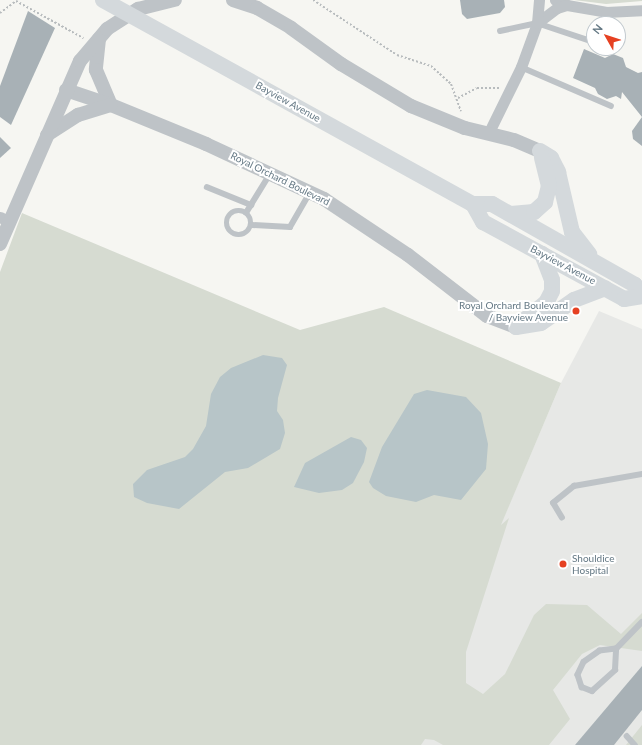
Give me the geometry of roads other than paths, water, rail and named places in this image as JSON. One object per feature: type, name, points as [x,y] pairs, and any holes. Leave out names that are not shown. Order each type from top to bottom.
[{"type":"main road","name":"Bayview Avenue","points":[[103,0],[473,204],[492,204],[511,214],[635,285],[642,295],[624,299],[483,222],[473,204]]},
{"type":"main road","points":[[511,214],[534,212],[545,202],[548,196],[549,177],[540,151]]},
{"type":"main road","points":[[540,151],[551,158],[558,172],[572,232],[578,243],[600,265]]},
{"type":"main road","points":[[516,327],[546,303],[552,291],[552,280],[542,254]]},
{"type":"main road","points":[[516,327],[541,323],[574,300],[605,288]]},
{"type":"street","points":[[0,244],[5,219],[47,135],[80,61],[100,35],[138,9],[175,0]]},
{"type":"street","points":[[233,0],[257,8],[291,28],[355,72],[412,106],[465,128],[514,140],[540,151]]},
{"type":"street","points":[[488,134],[521,67],[537,23],[539,0]]},
{"type":"street","points":[[555,0],[567,5],[606,12],[642,10]]},
{"type":"street","points":[[537,23],[557,8],[567,5]]},
{"type":"street","points":[[47,135],[78,115],[110,105],[96,70],[97,48],[100,35]]},
{"type":"street","name":"Royal Orchard Boulevard","points":[[66,90],[110,105],[311,193],[354,218],[408,255],[487,316],[516,327]]},
{"type":"lane","points":[[500,31],[537,23],[586,39]]},
{"type":"lane","points":[[521,67],[611,106]]},
{"type":"lane","points":[[246,213],[270,174]]},
{"type":"lane","points":[[207,186],[251,205]]},
{"type":"lane","points":[[252,225],[290,227],[311,193]]},
{"type":"lane","points":[[246,213],[233,212],[227,219],[227,227],[233,234],[241,236],[248,232],[252,225]]},
{"type":"lane","points":[[246,213],[252,225]]},
{"type":"lane","points":[[562,518],[553,503],[574,486],[642,474]]},
{"type":"lane","points":[[616,649],[615,670],[592,690],[582,687],[578,675],[584,662],[600,651],[616,649],[642,622]]},
{"type":"lane","points":[[627,736],[635,745]]},
{"type":"place","name":"Royal Orchard Boulevard / Bayview Avenue","points":[[576,311]]},
{"type":"place","name":"Shouldice Hospital","points":[[563,564]]}]
